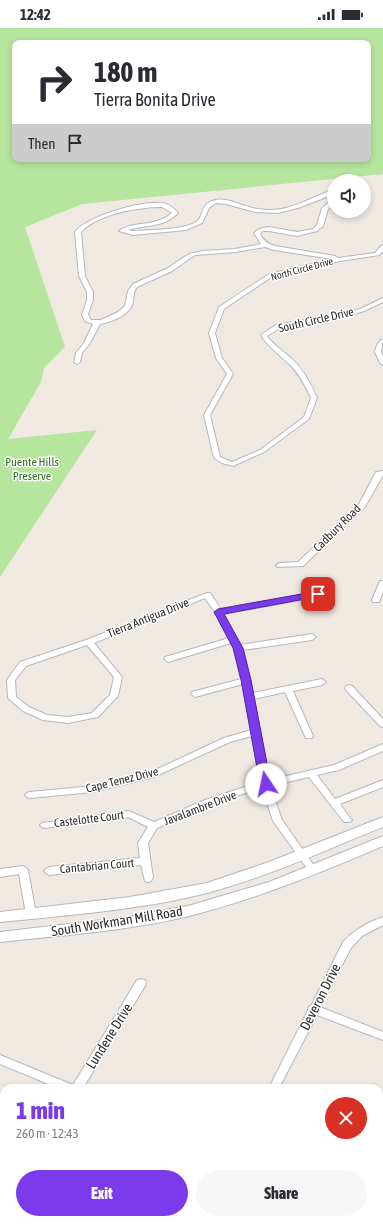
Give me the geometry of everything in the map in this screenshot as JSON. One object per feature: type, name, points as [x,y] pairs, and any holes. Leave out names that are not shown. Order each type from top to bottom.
[{"type":"main road","name":"South Workman Mill Road","points":[[0,917],[155,899],[208,887],[257,872],[383,822]]},
{"type":"main road","name":"South Workman Mill Road","points":[[0,937],[104,926],[161,917],[268,887],[383,841]]},
{"type":"street","points":[[327,195],[292,209],[275,212],[253,210],[222,202],[215,202],[210,204],[205,209],[200,222],[186,228],[133,233],[122,231],[129,228],[159,223],[175,214],[171,209],[164,206],[147,206],[120,211],[83,226],[78,232],[82,276],[90,292],[90,300],[84,314],[88,320],[92,322],[107,320],[126,310],[129,305],[131,290],[137,284],[174,267],[192,255],[201,253],[232,251],[264,245],[287,251],[340,259]]},
{"type":"street","points":[[264,245],[257,233],[261,230],[269,229],[297,234],[315,230],[320,226],[325,208],[327,207]]},
{"type":"street","name":"North Circle Drive","points":[[217,458],[207,415],[230,374],[219,358],[212,333],[221,308],[272,275],[340,259],[380,255],[383,248]]},
{"type":"street","name":"South Circle Drive","points":[[217,458],[224,462],[233,464],[241,462],[262,451],[307,418],[314,398],[306,378],[269,344],[264,335],[278,326],[341,316],[362,310],[383,300]]},
{"type":"street","points":[[77,362],[78,354],[88,342],[90,335],[98,322]]},
{"type":"street","points":[[383,341],[380,345],[383,363]]},
{"type":"street","name":"Cadbury Road","points":[[280,565],[300,564],[362,505],[379,474],[383,473]]},
{"type":"street","points":[[376,600],[383,583]]},
{"type":"street","points":[[312,869],[278,821],[266,784],[246,680],[236,643],[218,612],[318,594]]},
{"type":"street","name":"Tierra Antigua Drive","points":[[90,642],[118,677],[114,696],[95,715],[68,720],[46,718],[26,709],[12,698],[11,680],[23,664],[90,642],[207,595],[218,612]]},
{"type":"street","points":[[168,659],[236,643],[312,637]]},
{"type":"street","points":[[195,694],[246,680]]},
{"type":"street","points":[[249,697],[322,682]]},
{"type":"street","points":[[350,688],[383,724]]},
{"type":"street","points":[[288,689],[309,736]]},
{"type":"street","name":"Cape Tenez Drive","points":[[30,795],[93,789],[154,774],[227,740],[255,732]]},
{"type":"street","name":"Javalambre Drive","points":[[154,826],[208,802],[266,784],[312,775],[341,766],[383,747]]},
{"type":"street","points":[[312,775],[347,820]]},
{"type":"street","points":[[334,803],[383,783]]},
{"type":"street","name":"Castelotte Court","points":[[45,825],[129,814],[154,826]]},
{"type":"street","points":[[148,878],[143,842],[154,826]]},
{"type":"street","name":"Cantabrian Court","points":[[49,871],[145,862]]},
{"type":"street","points":[[0,873],[23,870],[31,914]]},
{"type":"street","name":"Deveron Drive","points":[[276,1084],[347,945],[353,937],[363,929],[383,921]]},
{"type":"street","name":"Lundene Drive","points":[[79,1084],[141,984]]},
{"type":"street","points":[[313,1009],[383,1036]]},
{"type":"street","points":[[0,1059],[60,1084]]},
{"type":"green space","name":"Puente Hills Preserve","points":[[0,28],[383,28],[383,174],[327,174],[327,180],[82,204],[25,227],[65,347],[44,368],[41,382],[8,439],[97,430],[0,577]]},
{"type":"route","points":[[266,784],[246,680],[238,648],[218,612],[318,594]]}]
